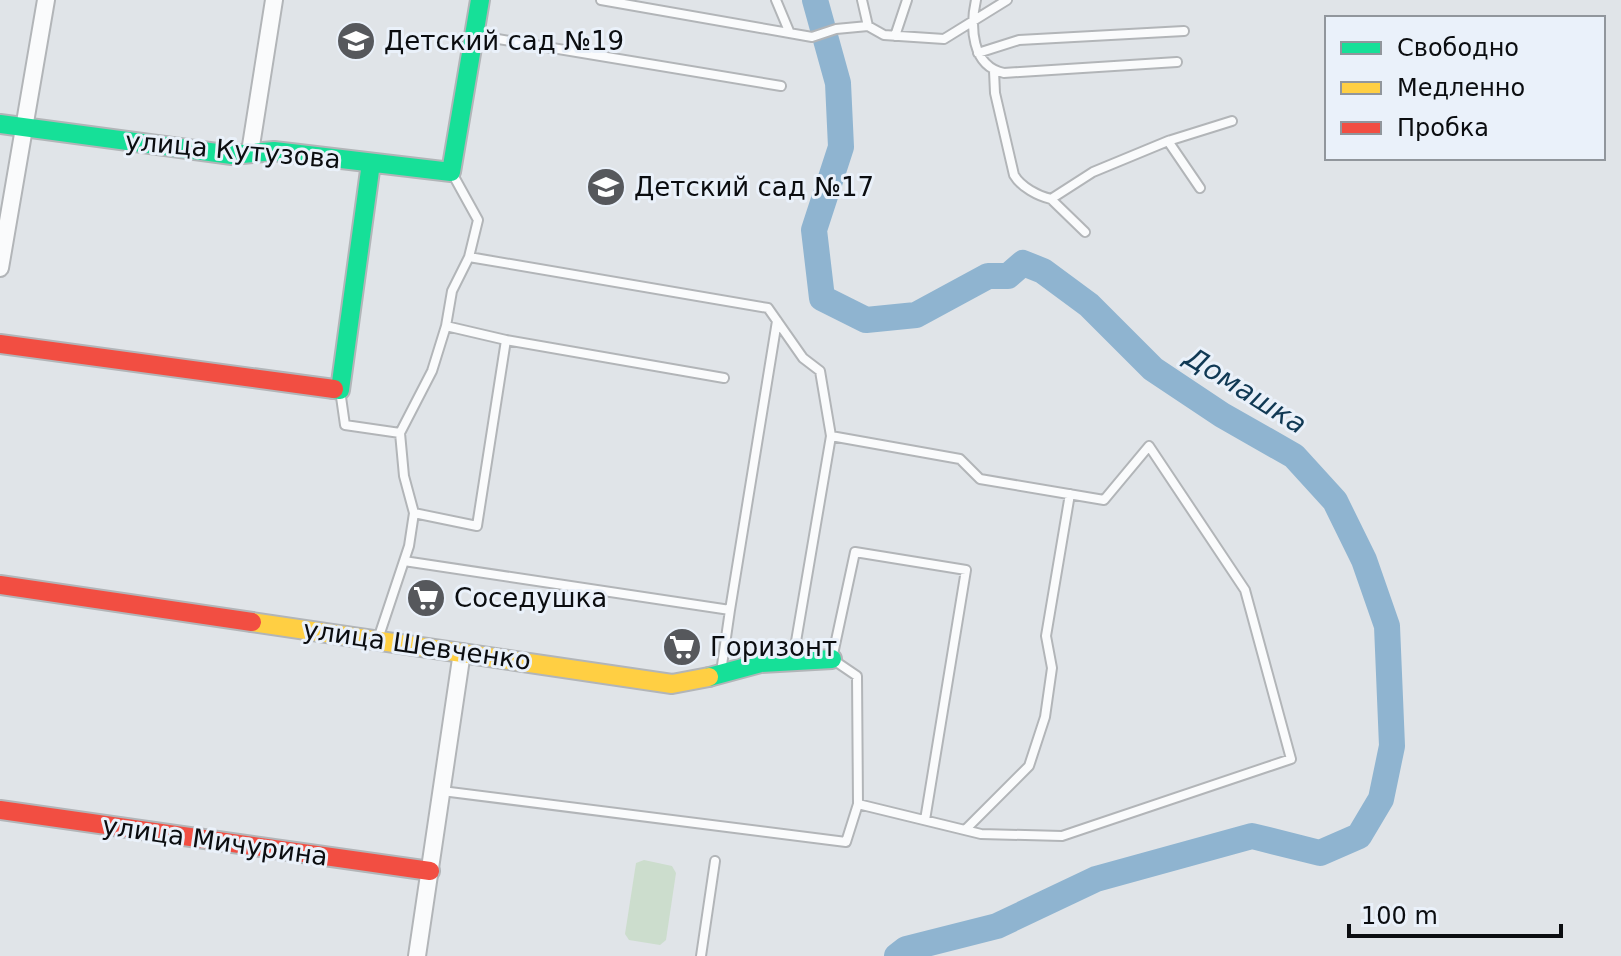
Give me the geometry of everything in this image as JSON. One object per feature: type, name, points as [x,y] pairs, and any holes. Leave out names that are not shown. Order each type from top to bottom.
[{"type":"street","points":[[0,268],[46,0]]},
{"type":"street","points":[[250,152],[274,0]]},
{"type":"street","points":[[451,172],[480,0]]},
{"type":"street","name":"улица Кутузова","points":[[0,124],[232,155],[274,151],[451,172]]},
{"type":"street","name":"улица Кутузова","points":[[340,390],[371,163]]},
{"type":"street","points":[[0,344],[340,390]]},
{"type":"street","name":"улица Шевченко","points":[[0,585],[672,684],[696,682],[753,664],[832,659]]},
{"type":"street","points":[[417,956],[462,652]]},
{"type":"street","name":"улица Мичурина","points":[[0,810],[430,871]]},
{"type":"lane","points":[[601,0],[812,37],[836,29],[868,26],[884,35],[944,39],[1007,0]]},
{"type":"lane","points":[[776,0],[789,31]]},
{"type":"lane","points":[[862,0],[868,26]]},
{"type":"lane","points":[[895,36],[907,0]]},
{"type":"lane","points":[[976,0],[971,21],[978,53],[994,71],[1004,73],[1177,62]]},
{"type":"lane","points":[[978,53],[1019,40],[1184,31]]},
{"type":"lane","points":[[474,35],[781,86]]},
{"type":"lane","points":[[994,71],[995,93],[1014,175],[1030,189],[1051,199],[1085,232]]},
{"type":"lane","points":[[1051,199],[1093,172],[1168,141],[1232,121]]},
{"type":"lane","points":[[1168,141],[1200,188]]},
{"type":"lane","points":[[378,639],[409,546],[414,513],[404,476],[400,433],[432,371],[446,326],[452,291],[469,257],[478,220],[451,172]]},
{"type":"lane","points":[[469,257],[768,308],[803,358],[820,371],[831,436],[793,660]]},
{"type":"lane","points":[[721,673],[777,321]]},
{"type":"lane","points":[[446,326],[506,340],[724,378]]},
{"type":"lane","points":[[414,513],[477,526],[506,340]]},
{"type":"lane","points":[[340,390],[345,425],[400,433]]},
{"type":"lane","points":[[831,436],[960,459],[980,479],[1104,500],[1149,446],[1245,590],[1291,759],[1062,836],[981,834],[858,804]]},
{"type":"lane","points":[[965,830],[1029,766],[1045,717],[1052,668],[1046,636],[1070,494]]},
{"type":"lane","points":[[441,791],[846,842],[858,804],[857,676],[832,659],[855,552],[966,570],[925,820]]},
{"type":"lane","points":[[404,561],[730,610]]},
{"type":"lane","points":[[701,956],[715,861]]},
{"type":"green space","points":[[644,860],[672,866],[676,873],[666,940],[660,945],[629,940],[625,934],[636,863]]},
{"type":"waterway","name":"Домашка","points":[[815,0],[838,83],[841,147],[814,230],[822,298],[866,320],[916,315],[988,276],[1008,276],[1023,263],[1043,271],[1089,305],[1153,369],[1222,415],[1294,456],[1335,501],[1364,560],[1387,626],[1392,746],[1381,799],[1359,836],[1320,853],[1252,836],[1096,879],[997,926],[906,949],[897,956]]},
{"type":"traffic: fast","points":[[0,124],[232,155],[274,151],[451,172],[480,0]]},
{"type":"traffic: fast","points":[[334,389],[340,390],[371,163]]},
{"type":"traffic: fast","points":[[709,677],[761,663],[832,659]]},
{"type":"traffic: slow","points":[[252,622],[672,684],[709,677]]},
{"type":"traffic: jam","points":[[0,344],[334,389]]},
{"type":"traffic: jam","points":[[0,585],[252,622]]},
{"type":"traffic: jam","points":[[0,810],[430,871]]},
{"type":"place","name":"Детский сад №19","points":[[356,41]]},
{"type":"place","name":"Детский сад №17","points":[[606,187]]},
{"type":"place","name":"Соседушка","points":[[426,598]]},
{"type":"place","name":"Горизонт","points":[[682,647]]}]
